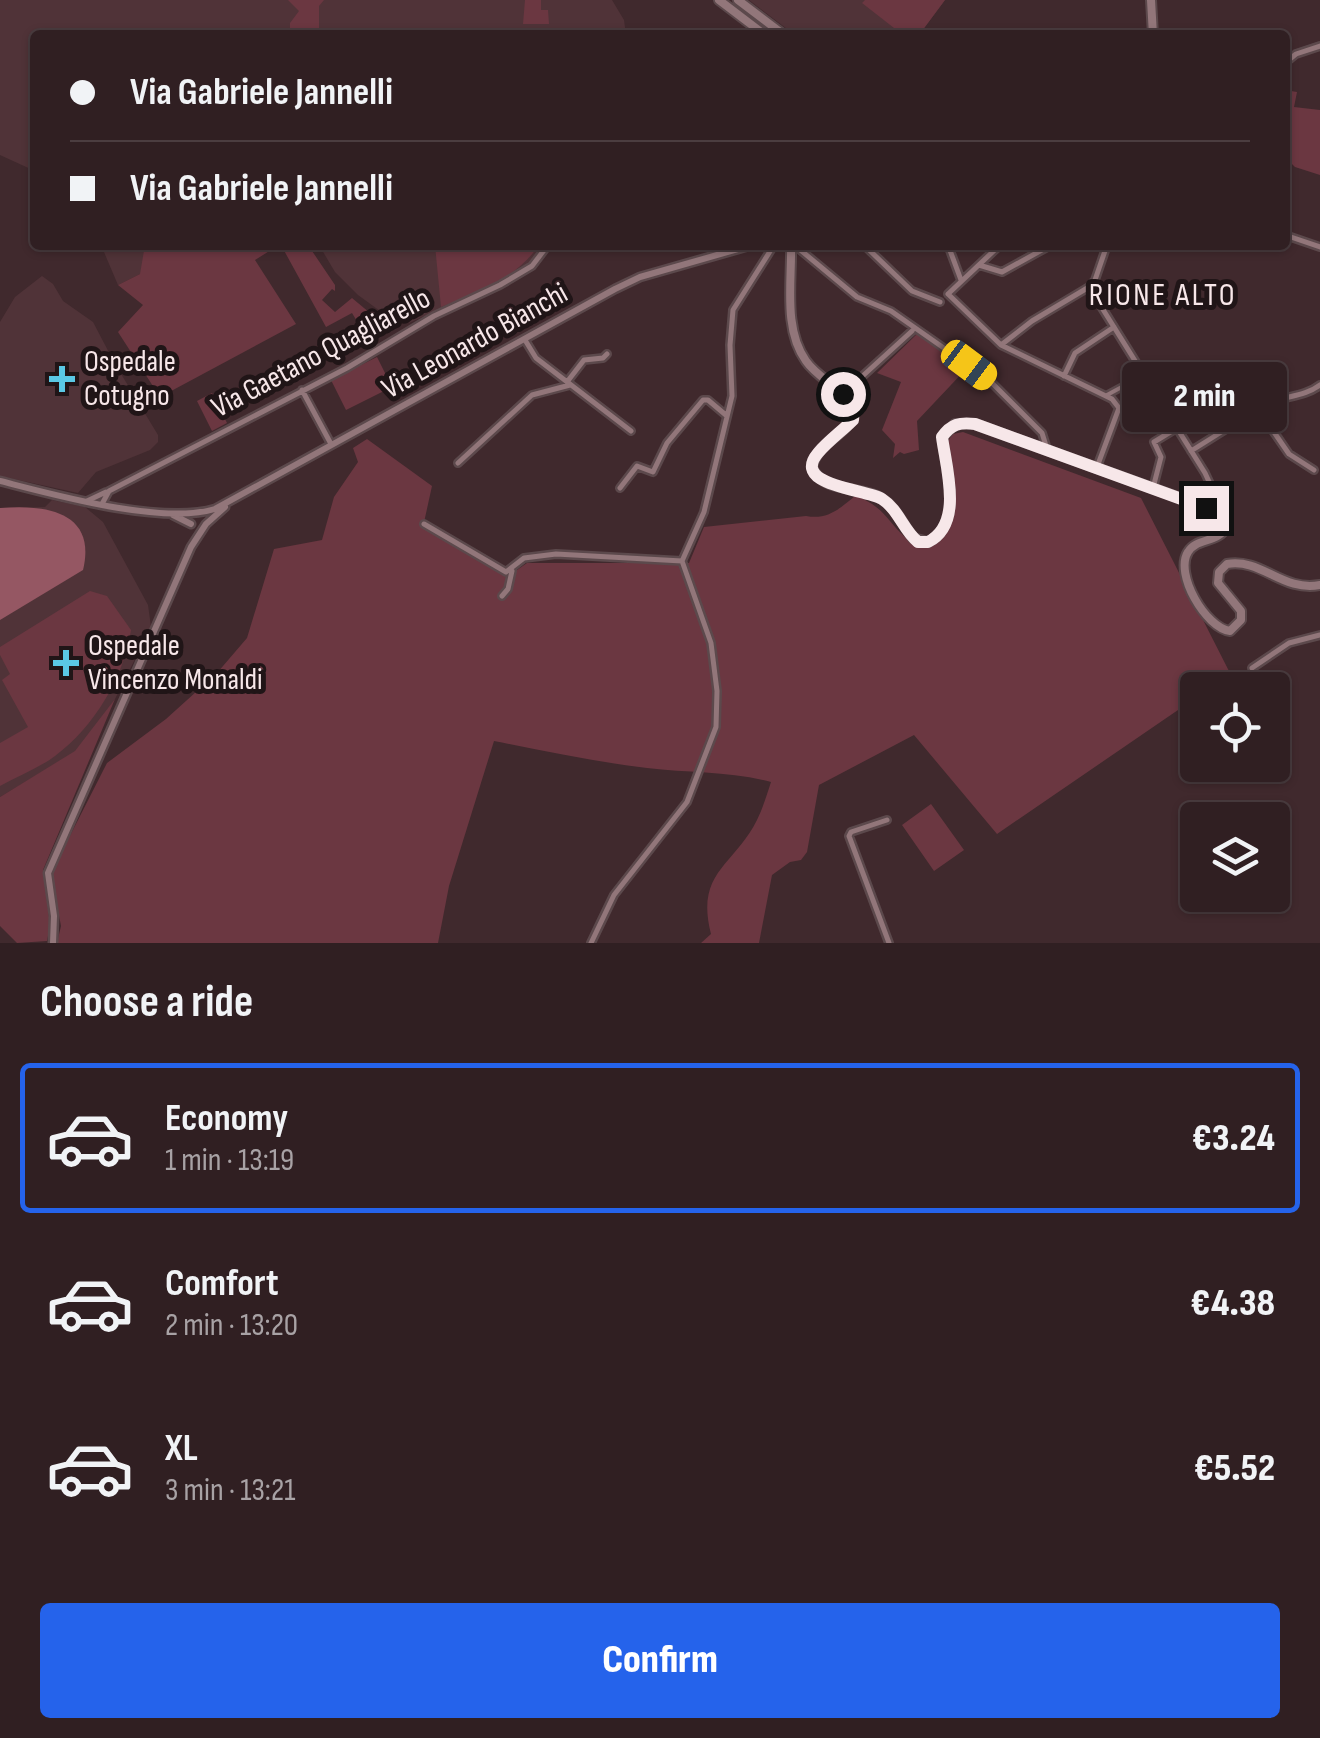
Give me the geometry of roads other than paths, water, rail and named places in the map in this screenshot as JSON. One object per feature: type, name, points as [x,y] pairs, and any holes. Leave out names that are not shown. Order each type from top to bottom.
[{"type":"main road","points":[[720,0],[759,30]]},
{"type":"main road","points":[[738,0],[777,30]]},
{"type":"main road","points":[[1151,0],[1152,30]]},
{"type":"main road","points":[[794,250],[792,319],[796,340],[804,360],[854,407],[853,420],[812,463],[821,481],[876,496],[888,503],[918,542],[928,542],[938,537],[952,500],[942,437],[962,422],[975,424],[1224,514],[1228,526],[1222,536],[1193,546],[1185,558],[1188,584],[1214,626],[1230,630],[1241,620],[1241,611],[1218,582],[1219,572],[1226,564],[1238,562],[1255,567],[1291,586],[1320,585]]},
{"type":"street","points":[[1290,59],[1320,46]]},
{"type":"street","points":[[1290,236],[1320,246]]},
{"type":"street","name":"Via Gaetano Quagliarello","points":[[87,501],[500,285],[532,266],[544,250]]},
{"type":"street","name":"Via Leonardo Bianchi","points":[[198,514],[230,503],[640,277],[734,250]]},
{"type":"street","points":[[591,943],[614,895],[687,802],[713,740],[718,714],[711,642],[682,561],[704,512],[728,416],[732,396],[733,310],[771,250]]},
{"type":"street","points":[[798,250],[857,297],[891,311],[988,380],[1042,433],[1047,449]]},
{"type":"street","points":[[869,250],[912,290],[940,302]]},
{"type":"street","points":[[950,250],[961,282]]},
{"type":"street","points":[[932,310],[995,250]]},
{"type":"street","points":[[979,265],[1002,272],[1042,250]]},
{"type":"street","points":[[1001,345],[1032,320],[1089,287],[1105,250]]},
{"type":"street","points":[[1089,287],[1206,473],[1224,514]]},
{"type":"street","points":[[948,294],[1001,345],[1107,395],[1119,408],[1097,468]]},
{"type":"street","points":[[1063,377],[1076,352],[1114,327]]},
{"type":"street","points":[[843,394],[912,331]]},
{"type":"street","points":[[525,340],[536,358],[631,431]]},
{"type":"street","points":[[458,463],[532,396],[568,384],[584,360],[607,354]]},
{"type":"street","points":[[1160,401],[1214,366]]},
{"type":"street","points":[[1107,395],[1132,382],[1141,371]]},
{"type":"street","points":[[1191,451],[1278,398],[1309,393],[1320,385]]},
{"type":"street","points":[[302,390],[332,445]]},
{"type":"street","points":[[620,488],[637,466],[653,472],[666,444],[702,401],[708,400],[728,416]]},
{"type":"street","points":[[1258,409],[1288,454],[1314,470]]},
{"type":"street","points":[[1153,488],[1162,457],[1154,442],[1177,428]]},
{"type":"street","points":[[0,481],[102,504],[198,514],[206,517],[205,526],[198,530],[167,512]]},
{"type":"street","points":[[102,504],[108,491]]},
{"type":"street","name":"Via Leonardo Bianchi","points":[[191,547],[205,526],[230,503]]},
{"type":"street","points":[[53,943],[48,873],[191,547],[191,525],[198,514]]},
{"type":"street","points":[[424,524],[506,572],[524,558],[556,554],[682,561]]},
{"type":"street","points":[[502,596],[511,580],[512,568]]},
{"type":"street","points":[[1252,668],[1277,649],[1320,635]]},
{"type":"street","points":[[887,820],[857,829],[848,836],[889,943]]},
{"type":"place","name":"Ospedale Cotugno","points":[[62,379]]},
{"type":"place","name":"Ospedale Vincenzo Monaldi","points":[[66,663]]},
{"type":"district","name":"RIONE ALTO","points":[[1163,295]]}]
